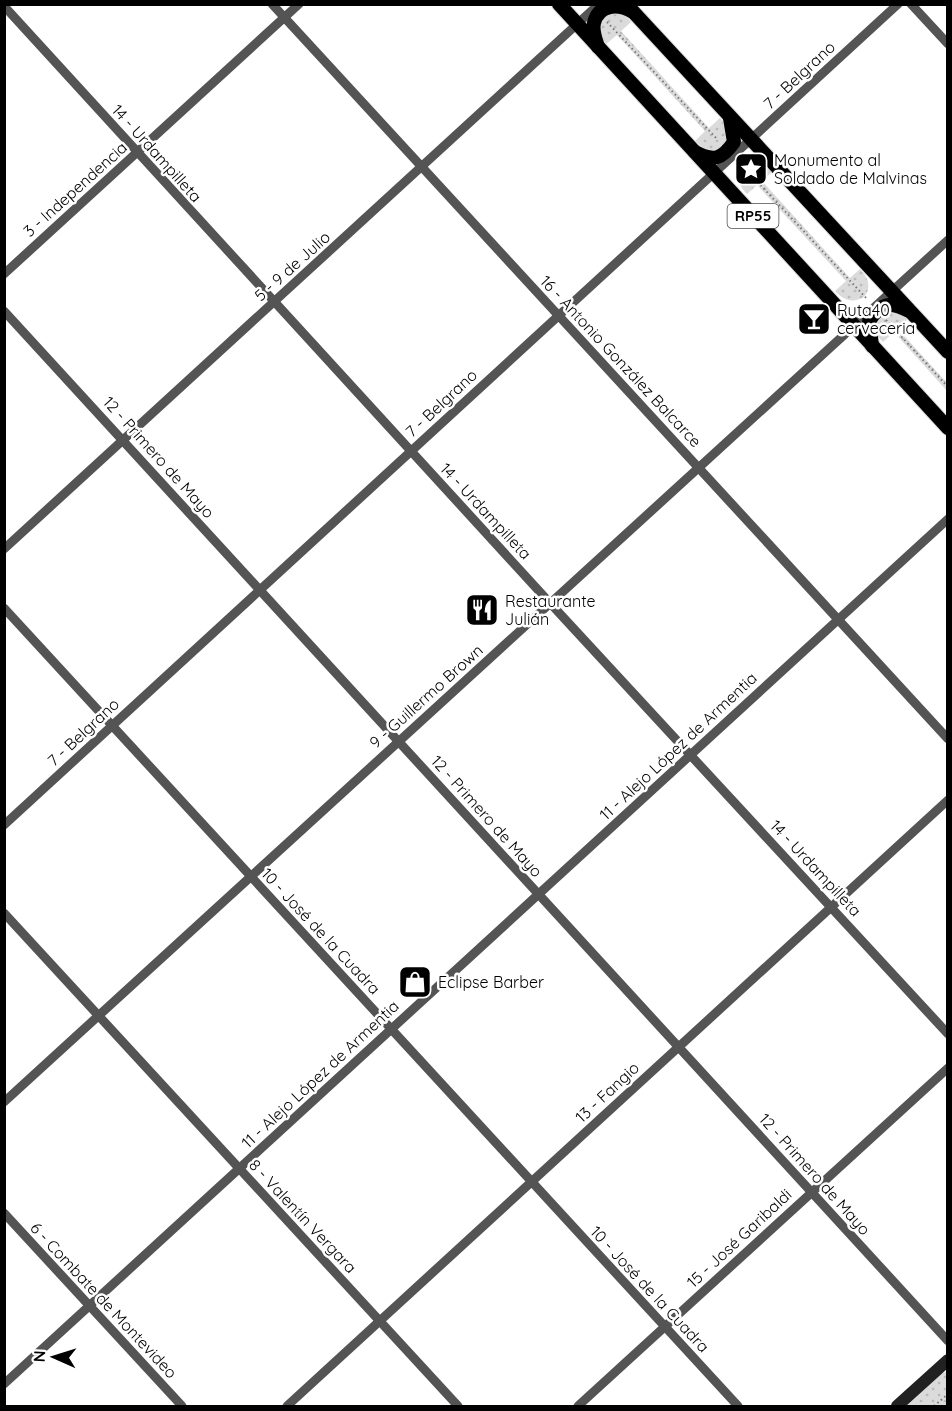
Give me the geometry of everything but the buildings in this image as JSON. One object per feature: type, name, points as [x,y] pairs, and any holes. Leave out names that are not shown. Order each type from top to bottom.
[{"type":"main road","name":"RP55","points":[[559,4],[948,428]]},
{"type":"main road","points":[[598,48],[594,22],[599,9],[611,5],[631,9]]},
{"type":"main road","name":"RP55","points":[[631,9],[948,352]]},
{"type":"main road","points":[[694,151],[705,158],[717,158],[730,153],[734,142],[730,116]]},
{"type":"main road","points":[[872,346],[869,321],[876,309],[886,304],[898,305],[910,312]]},
{"type":"street","name":"16 - Antonio González Balcarce","points":[[272,4],[948,738]]},
{"type":"street","name":"3 - Independencia","points":[[4,274],[299,4]]},
{"type":"street","name":"7 - Belgrano","points":[[4,825],[714,173],[730,153],[751,139],[898,4]]},
{"type":"street","points":[[911,4],[948,44]]},
{"type":"street","name":"14 - Urdampilleta","points":[[4,6],[411,452],[948,1034]]},
{"type":"street","name":"5 - 9 de Julio","points":[[4,549],[421,167],[578,25],[599,9]]},
{"type":"street","name":"9 - Guillermo Brown","points":[[4,1102],[853,326],[876,309],[891,291],[948,240]]},
{"type":"street","name":"12 - Primero de Mayo","points":[[4,311],[948,1341]]},
{"type":"street","name":"11 - Alejo López de Armentia","points":[[4,1384],[948,519]]},
{"type":"street","name":"10 - José de la Cuadra","points":[[4,608],[738,1407]]},
{"type":"street","name":"13 - Fangio","points":[[287,1407],[948,800]]},
{"type":"street","name":"8 - Valentín Vergara","points":[[4,913],[458,1407]]},
{"type":"street","name":"15 - José Garibaldi","points":[[578,1407],[948,1068]]},
{"type":"street","name":"6 - Combate de Montevideo","points":[[4,1213],[182,1407]]},
{"type":"street","points":[[897,1407],[943,1368],[948,1360]]},
{"type":"path","points":[[599,9],[948,387]]},
{"type":"path","points":[[934,1407],[948,1394]]},
{"type":"shaded area","points":[[608,13],[621,14],[631,22],[621,31],[709,128],[720,118],[726,126],[727,134],[723,146],[711,150],[695,141],[705,131],[617,35],[606,44],[601,39],[599,20]]},
{"type":"shaded area","points":[[756,162],[767,166],[772,172],[762,181],[850,278],[860,269],[863,272],[868,286],[864,297],[852,300],[845,299],[838,294],[835,291],[846,281],[757,185],[747,194],[744,191],[740,184],[739,173],[743,165]]},
{"type":"shaded area","points":[[885,311],[903,313],[908,319],[898,329],[947,383],[947,391],[894,332],[883,342],[880,339],[876,331],[876,317]]},
{"type":"shaded area","points":[[947,1372],[947,1406],[904,1406],[941,1373]]},
{"type":"place","name":"Monumento al Soldado de Malvinas","points":[[751,169]]},
{"type":"place","name":"Ruta40 cerveceria","points":[[814,319]]},
{"type":"place","name":"Restaurante Julián","points":[[482,610]]},
{"type":"place","name":"Eclipse Barber","points":[[415,982]]}]
